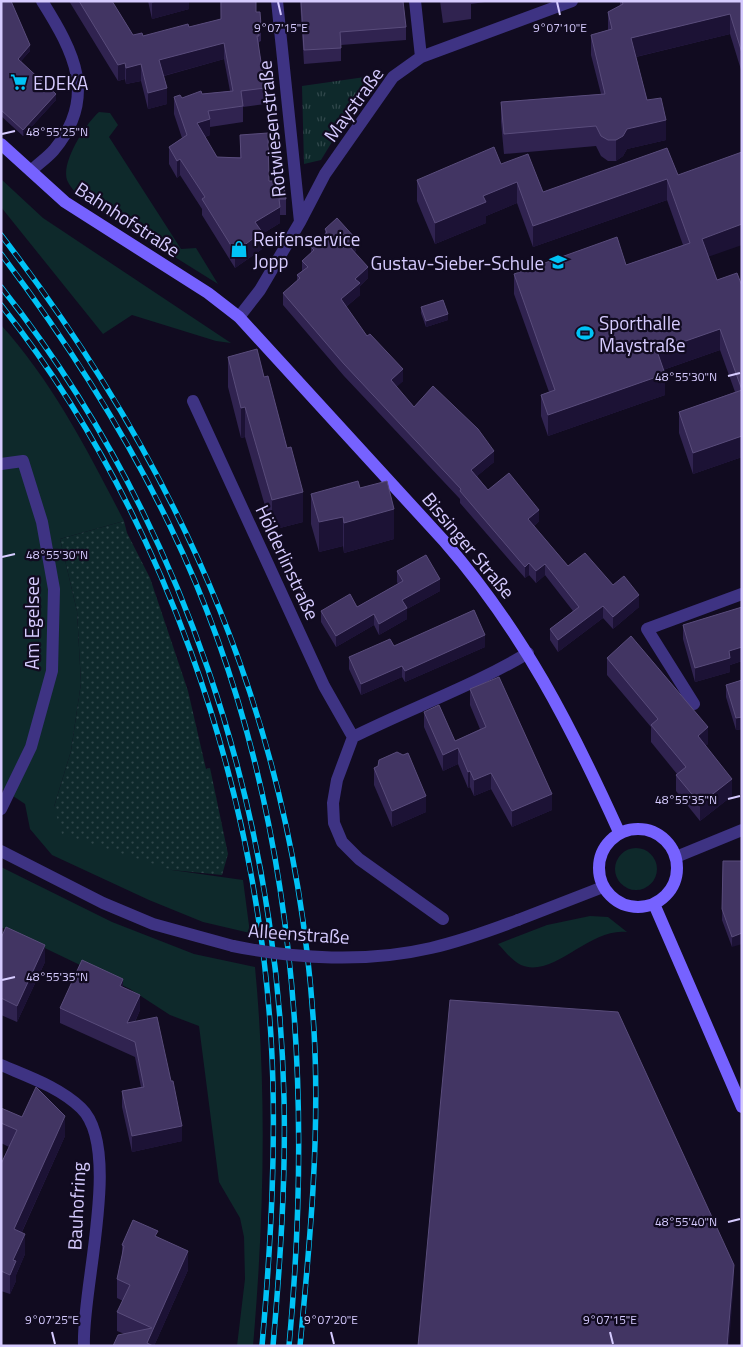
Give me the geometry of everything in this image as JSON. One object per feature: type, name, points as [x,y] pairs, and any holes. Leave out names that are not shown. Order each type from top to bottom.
[{"type":"main road","name":"Bahnhofstraße","points":[[1,144],[65,202],[208,293],[239,317]]},
{"type":"main road","name":"Bissinger Straße","points":[[239,317],[474,575],[528,653],[584,754],[619,832]]},
{"type":"main road","points":[[633,828],[647,829],[660,834],[670,844],[676,857],[677,873],[671,889],[654,904],[643,907],[620,903],[602,887],[598,874],[600,856],[609,840],[619,832],[633,828]]},
{"type":"main road","points":[[654,904],[742,1107]]},
{"type":"street","points":[[31,171],[52,153],[70,127],[79,98],[78,77],[72,53],[42,1]]},
{"type":"street","name":"Rotwiesenstraße","points":[[276,1],[300,222]]},
{"type":"street","points":[[415,1],[421,57]]},
{"type":"street","name":"Maystraße","points":[[239,317],[260,290],[300,222],[325,174],[393,77],[421,57],[572,1]]},
{"type":"street","name":"Hölderlinstraße","points":[[193,401],[324,686],[353,737]]},
{"type":"street","name":"Am Egelsee","points":[[1,464],[23,461],[42,522],[54,589],[52,671],[30,747],[1,808]]},
{"type":"street","points":[[694,704],[647,628],[742,594]]},
{"type":"street","points":[[443,919],[359,859],[342,842],[334,823],[333,803],[337,780],[353,737],[409,709],[495,672],[528,653]]},
{"type":"street","points":[[676,857],[742,830]]},
{"type":"street","name":"Alleenstraße","points":[[1,851],[103,903],[153,924],[233,946],[287,954],[333,958],[429,949],[475,936],[602,887]]},
{"type":"street","name":"Bauhofring","points":[[1,1065],[62,1092],[83,1109],[96,1135],[100,1173],[81,1344]]},
{"type":"green space","points":[[372,76],[321,160],[304,164],[302,86]]},
{"type":"green space","points":[[99,112],[110,113],[118,125],[109,137],[181,249],[196,248],[218,284],[85,201],[71,186],[67,180],[66,172],[71,153],[88,125]]},
{"type":"green space","points":[[1,179],[43,218],[231,343],[216,341],[132,315],[103,334],[1,207]]},
{"type":"green space","points":[[1,325],[37,370],[53,394],[83,444],[124,521],[60,539],[77,611],[81,683],[71,751],[54,807],[172,870],[243,880],[250,933],[203,922],[149,900],[52,855],[30,829],[25,804],[1,788]]},
{"type":"green space","points":[[124,521],[127,533],[150,578],[188,691],[206,769],[210,768],[228,854],[222,875],[172,870],[62,834],[54,807],[71,751],[81,683],[77,611],[60,539]]},
{"type":"green space","points":[[636,848],[651,854],[657,869],[651,884],[636,890],[621,884],[615,869],[621,854]]},
{"type":"green space","points":[[1,867],[112,922],[194,954],[255,967],[259,1014],[263,1156],[260,1251],[253,1346],[237,1346],[245,1279],[244,1237],[240,1218],[219,1182],[199,1026],[170,1015],[130,989],[1,927]]},
{"type":"green space","points":[[590,916],[608,917],[627,932],[599,937],[546,965],[533,967],[521,965],[498,944],[547,925]]},
{"type":"building","name":"EDEKA","points":[[1,1],[11,1],[30,45],[18,59],[56,94],[23,130],[1,110]]},
{"type":"building","points":[[79,1],[112,1],[133,35],[142,33],[143,36],[188,24],[189,27],[221,19],[221,1],[256,1],[256,12],[260,12],[261,25],[258,25],[259,36],[257,36],[265,88],[241,91],[243,106],[208,111],[210,119],[197,123],[217,157],[241,158],[240,135],[268,133],[269,181],[283,181],[286,199],[279,199],[280,207],[255,222],[262,232],[235,252],[202,199],[205,197],[180,159],[177,161],[169,147],[187,135],[174,97],[180,95],[182,98],[201,91],[202,94],[233,91],[224,43],[159,60],[167,88],[148,93],[141,64],[126,68],[125,63],[118,65]]},
{"type":"building","points":[[301,1],[403,1],[406,27],[340,32],[341,48],[304,50]]},
{"type":"building","points":[[622,1],[742,1],[742,53],[730,14],[631,38],[647,100],[661,98],[666,120],[627,129],[623,136],[616,140],[608,140],[601,136],[596,126],[504,134],[501,102],[605,94],[591,35],[612,29],[608,12],[623,4]]},
{"type":"building","points":[[494,147],[501,164],[528,154],[543,192],[667,148],[678,175],[742,152],[742,224],[702,239],[717,280],[737,273],[742,286],[742,390],[720,329],[657,351],[665,374],[548,415],[541,395],[555,390],[514,274],[617,237],[626,265],[690,243],[667,179],[533,226],[517,182],[483,196],[486,202],[435,223],[417,180]]},
{"type":"building","points":[[337,218],[356,239],[349,246],[368,267],[355,279],[360,283],[341,299],[367,336],[370,334],[403,369],[391,380],[414,407],[433,386],[478,429],[494,451],[471,470],[488,490],[509,473],[539,510],[528,519],[568,566],[585,553],[613,585],[624,576],[639,595],[613,617],[603,606],[558,640],[550,629],[579,607],[545,564],[536,571],[529,563],[525,567],[460,491],[461,489],[344,364],[283,293],[300,278],[297,275],[308,267],[302,261],[314,250],[311,247],[327,232],[325,229]]},
{"type":"building","points":[[443,300],[448,314],[426,321],[421,307]]},
{"type":"building","points":[[257,349],[264,377],[268,376],[287,448],[291,447],[303,492],[272,500],[245,407],[241,408],[228,357]]},
{"type":"building","points":[[742,390],[742,436],[693,453],[679,412]]},
{"type":"building","points":[[358,481],[360,488],[387,481],[394,509],[344,523],[343,517],[319,522],[311,494]]},
{"type":"building","points":[[426,555],[440,579],[402,600],[407,608],[379,624],[374,614],[336,636],[321,611],[350,594],[357,607],[403,581],[397,571]]},
{"type":"building","points":[[742,607],[742,647],[729,651],[730,658],[695,668],[683,625]]},
{"type":"building","points":[[474,610],[485,635],[405,671],[402,666],[361,684],[349,657],[390,639],[394,646]]},
{"type":"building","points":[[631,636],[708,727],[698,736],[732,779],[700,804],[676,775],[686,767],[651,725],[658,719],[607,658]]},
{"type":"building","points":[[499,677],[552,794],[512,811],[491,773],[474,780],[470,771],[468,772],[458,748],[443,755],[424,712],[439,705],[455,741],[486,727],[470,689]]},
{"type":"building","points":[[742,680],[742,717],[736,718],[726,685]]},
{"type":"building","points":[[397,752],[403,755],[408,753],[426,796],[392,811],[374,768],[378,766],[379,760]]},
{"type":"building","points":[[723,861],[742,861],[742,933],[732,937],[722,909]]},
{"type":"building","points":[[6,927],[45,945],[17,1006],[1,998],[1,938]]},
{"type":"building","points":[[82,960],[123,979],[120,986],[140,995],[127,1023],[157,1017],[182,1126],[132,1136],[122,1091],[144,1087],[135,1042],[60,1008]]},
{"type":"building","points":[[450,1000],[618,1012],[734,1265],[727,1346],[418,1346]]},
{"type":"building","points":[[36,1087],[65,1116],[14,1229],[25,1234],[13,1260],[16,1261],[10,1275],[1,1271],[1,1164],[17,1130],[1,1123],[1,1108],[22,1117]]},
{"type":"building","points":[[133,1220],[158,1231],[155,1236],[188,1251],[147,1343],[153,1346],[113,1346],[118,1335],[152,1328],[117,1312],[130,1285],[117,1279],[124,1246],[122,1245]]},
{"type":"railway","points":[[1,235],[66,325],[125,417],[176,512],[219,609],[255,709],[283,813],[303,920],[316,1070],[313,1188],[300,1346]]},
{"type":"railway","points":[[1,254],[71,352],[113,420],[152,490],[170,526],[211,623],[244,722],[269,824],[285,927],[295,1031],[299,1136],[296,1241],[289,1346]]},
{"type":"railway","points":[[1,287],[65,376],[121,470],[169,568],[208,670],[239,774],[262,881],[277,989],[284,1098],[282,1222],[273,1346]]},
{"type":"railway","points":[[1,305],[58,384],[109,469],[153,558],[190,651],[221,746],[245,842],[261,940],[271,1037],[273,1075],[272,1191],[262,1346]]},
{"type":"place","name":"EDEKA","points":[[19,82]]},
{"type":"place","name":"Reifenservice Jopp","points":[[239,249]]},
{"type":"place","name":"Gustav-Sieber-Schule","points":[[558,262]]},
{"type":"place","name":"Sporthalle Maystraße","points":[[585,333]]}]
